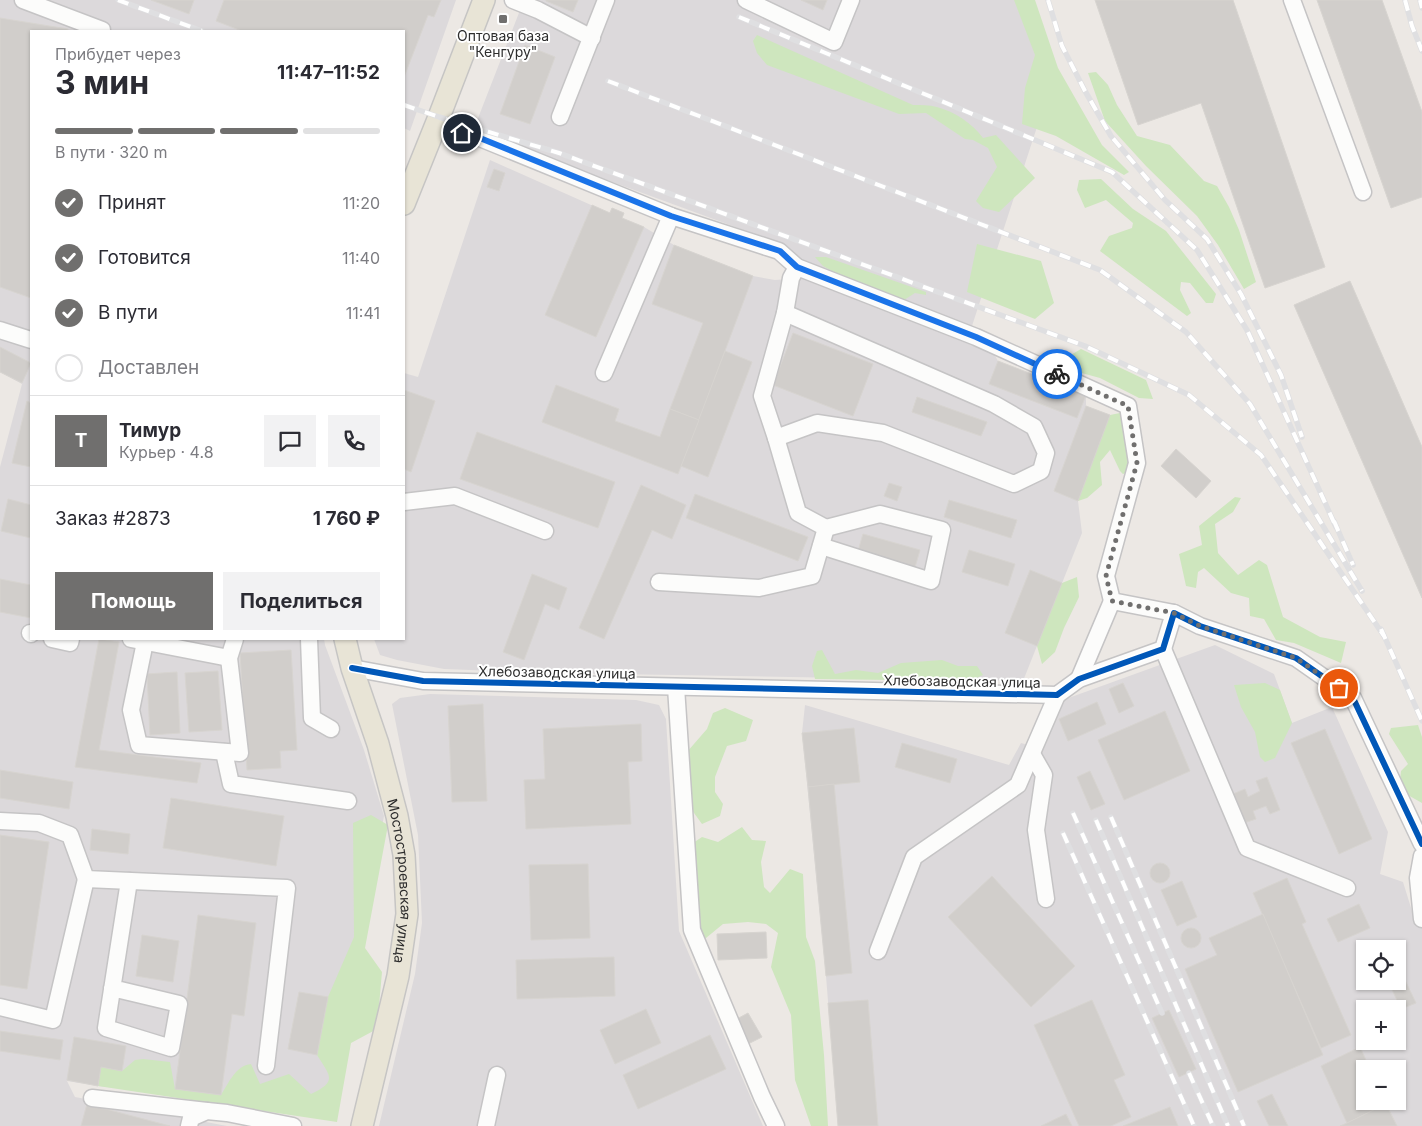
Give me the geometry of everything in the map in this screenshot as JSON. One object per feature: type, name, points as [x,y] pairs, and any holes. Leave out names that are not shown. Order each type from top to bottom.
[{"type":"main road","points":[[405,202],[484,0]]},
{"type":"main road","name":"Мостостроевская улица","points":[[345,640],[352,668],[378,744],[397,816],[404,855],[407,914],[398,976],[362,1126]]},
{"type":"street","points":[[23,0],[102,30]]},
{"type":"street","points":[[513,0],[538,10],[592,38]]},
{"type":"street","points":[[560,117],[606,0]]},
{"type":"street","points":[[746,0],[834,42],[851,0]]},
{"type":"street","points":[[1292,0],[1363,192]]},
{"type":"street","points":[[436,126],[475,136],[671,216],[780,251],[797,267],[976,337],[1128,406],[1137,463],[1106,576],[1112,601],[1079,678]]},
{"type":"street","points":[[604,373],[671,216]]},
{"type":"street","points":[[797,267],[791,278],[786,313],[762,396],[798,513],[826,528],[880,514],[942,530],[931,581],[820,546]]},
{"type":"street","points":[[776,438],[817,423],[883,433],[1014,484],[1040,471],[1046,454],[1034,427],[994,404],[786,313]]},
{"type":"street","points":[[0,330],[30,340]]},
{"type":"street","points":[[405,502],[455,496],[545,531]]},
{"type":"street","points":[[660,582],[759,588],[812,576],[826,528]]},
{"type":"street","points":[[1112,601],[1174,613],[1200,626],[1296,658],[1353,698],[1422,844]]},
{"type":"street","points":[[1174,613],[1163,649],[1247,848],[1347,888]]},
{"type":"street","points":[[56,640],[70,643],[71,640]]},
{"type":"street","points":[[229,658],[138,640],[131,710],[139,745],[240,753],[229,658],[235,640]]},
{"type":"street","points":[[309,640],[312,718],[331,729]]},
{"type":"street","name":"Хлебозаводская улица","points":[[352,668],[423,681],[1057,695],[1079,678],[1163,649]]},
{"type":"street","points":[[676,687],[692,930],[776,1126]]},
{"type":"street","points":[[878,951],[914,857],[1018,785],[1057,695]]},
{"type":"street","points":[[224,752],[232,784],[348,801]]},
{"type":"street","points":[[1032,754],[1044,775],[1036,830],[1046,899]]},
{"type":"street","points":[[0,821],[38,823],[70,835],[86,879],[52,1020],[0,1007]]},
{"type":"street","points":[[1422,856],[1418,878],[1422,919]]},
{"type":"street","points":[[86,879],[287,888],[266,1066]]},
{"type":"street","points":[[112,988],[179,1004],[171,1048],[106,1028],[112,988],[129,881]]},
{"type":"street","points":[[486,1126],[497,1075]]},
{"type":"street","points":[[92,1098],[227,1113],[259,1123],[293,1126]]},
{"type":"street","points":[[189,1126],[191,1118],[207,1111]]},
{"type":"shaded area","points":[[0,0],[456,0],[410,131],[405,128],[405,30],[30,30],[30,640],[324,640],[364,750],[384,816],[329,1111],[67,1081],[75,1097],[227,1126],[0,1126],[0,467],[22,384],[0,372]]},
{"type":"shaded area","points":[[524,0],[1029,0],[1054,75],[971,329],[799,261],[782,244],[473,131]]},
{"type":"shaded area","points":[[490,160],[609,213],[612,208],[624,213],[622,218],[644,227],[674,245],[753,276],[775,280],[802,278],[994,354],[998,361],[1086,395],[1086,406],[1110,415],[1078,501],[1082,533],[1023,681],[552,673],[444,669],[380,655],[374,640],[405,640],[405,373],[418,377]]},
{"type":"shaded area","points":[[1215,645],[1274,674],[1292,723],[1332,707],[1388,832],[1380,874],[1403,882],[1412,911],[1422,908],[1422,1126],[838,1126],[826,976],[802,733],[805,705],[1009,765],[1021,743],[1042,749],[1063,700]]},
{"type":"shaded area","points":[[430,694],[636,700],[659,705],[666,719],[679,931],[763,1126],[379,1126],[415,974],[422,923],[418,835],[392,704],[400,698]]},
{"type":"green space","points":[[1014,0],[1035,0],[1058,68],[1102,145],[1129,172],[1124,175],[1056,136],[1022,124],[1025,88],[1035,55]]},
{"type":"green space","points":[[757,35],[913,105],[934,106],[944,109],[963,119],[983,138],[996,135],[1035,178],[999,212],[983,208],[976,201],[997,167],[988,148],[973,140],[965,139],[926,113],[899,114],[767,65],[757,53],[753,41]]},
{"type":"green space","points":[[1096,72],[1108,85],[1117,105],[1137,136],[1170,145],[1204,181],[1217,186],[1239,230],[1256,282],[1244,289],[1218,245],[1197,216],[1146,166],[1105,121],[1088,73]]},
{"type":"green space","points":[[1101,179],[1133,209],[1166,231],[1216,294],[1213,303],[1206,303],[1190,283],[1181,282],[1180,290],[1191,313],[1187,316],[1100,251],[1109,236],[1132,228],[1133,223],[1106,200],[1085,208],[1077,190],[1079,180]]},
{"type":"green space","points":[[977,244],[1041,261],[1054,303],[1035,319],[967,292]]},
{"type":"green space","points":[[815,257],[826,257],[926,292],[926,295],[915,293],[904,300],[876,298],[823,266]]},
{"type":"green space","points":[[1081,349],[1146,380],[1153,399],[1139,398],[1100,378],[1078,372],[1069,356]]},
{"type":"green space","points":[[1120,413],[1127,431],[1129,472],[1123,474],[1120,471],[1110,450],[1100,462],[1102,485],[1087,498],[1078,501],[1110,415]]},
{"type":"green space","points":[[1235,497],[1241,498],[1233,512],[1215,524],[1218,553],[1238,575],[1259,560],[1267,565],[1283,617],[1320,637],[1346,642],[1341,663],[1294,643],[1276,640],[1264,619],[1250,616],[1249,598],[1231,593],[1204,568],[1198,572],[1196,588],[1186,586],[1179,554],[1202,545],[1199,526]]},
{"type":"green space","points":[[1077,577],[1079,597],[1055,652],[1042,664],[1037,646],[1062,583]]},
{"type":"green space","points":[[822,650],[835,674],[856,670],[878,673],[901,663],[942,660],[958,666],[977,666],[983,675],[970,681],[815,679],[812,666],[817,651]]},
{"type":"green space","points":[[1265,683],[1280,690],[1292,723],[1275,758],[1265,762],[1260,757],[1255,732],[1241,707],[1234,685]]},
{"type":"green space","points":[[725,708],[753,720],[746,741],[727,746],[715,777],[715,792],[723,804],[720,816],[702,824],[689,806],[687,752],[707,729],[713,713]]},
{"type":"green space","points":[[1418,725],[1422,737],[1422,803],[1399,790],[1401,771],[1408,764],[1389,734],[1391,728]]},
{"type":"green space","points":[[371,815],[388,825],[365,948],[382,972],[377,1029],[351,1043],[337,1122],[98,1086],[101,1067],[122,1071],[135,1060],[143,1059],[170,1062],[175,1089],[221,1095],[237,1071],[251,1064],[260,1084],[289,1074],[311,1094],[325,1085],[329,1077],[328,1073],[317,1055],[328,997],[354,937],[353,823]]},
{"type":"green space","points":[[742,827],[752,840],[766,841],[761,862],[764,887],[770,893],[790,869],[803,874],[806,937],[815,961],[824,1055],[828,1126],[811,1126],[795,1080],[791,1015],[771,967],[778,933],[766,924],[748,922],[723,924],[706,938],[700,936],[693,843],[702,837],[718,842]]},
{"type":"building","points":[[151,0],[194,0],[189,14]]},
{"type":"building","points":[[224,0],[441,0],[434,17],[428,15],[405,74],[405,30],[239,30],[216,21]]},
{"type":"building","points":[[546,0],[578,0],[573,12]]},
{"type":"building","points":[[801,0],[827,0],[823,10]]},
{"type":"building","points":[[1095,0],[1233,0],[1325,267],[1265,288],[1201,103],[1138,125]]},
{"type":"building","points":[[1317,0],[1382,0],[1422,112],[1422,197],[1391,208]]},
{"type":"building","points":[[0,18],[68,30],[30,30],[30,298],[0,287]]},
{"type":"building","points":[[525,45],[555,57],[530,124],[500,114]]},
{"type":"building","points":[[494,169],[505,173],[499,191],[487,187]]},
{"type":"building","points":[[592,205],[610,213],[612,208],[624,213],[622,218],[644,227],[596,337],[545,315]]},
{"type":"building","points":[[674,245],[753,276],[699,420],[670,409],[703,323],[652,304]]},
{"type":"building","points":[[1350,281],[1422,447],[1422,598],[1294,305]]},
{"type":"building","points":[[793,333],[873,364],[853,416],[773,385]]},
{"type":"building","points":[[0,347],[30,362],[22,383],[0,372]]},
{"type":"building","points":[[725,351],[752,362],[708,477],[681,466]]},
{"type":"building","points":[[998,361],[1086,395],[1077,418],[989,384]]},
{"type":"building","points":[[556,385],[619,409],[615,421],[660,437],[670,409],[699,420],[678,474],[542,422]]},
{"type":"building","points":[[405,390],[435,401],[411,472],[405,469]]},
{"type":"building","points":[[917,397],[987,422],[981,436],[912,412]]},
{"type":"building","points":[[27,401],[30,402],[30,467],[12,463]]},
{"type":"building","points":[[1086,406],[1110,415],[1078,501],[1054,491]]},
{"type":"building","points":[[477,432],[615,482],[598,528],[460,479]]},
{"type":"building","points":[[1176,449],[1211,481],[1196,498],[1161,466]]},
{"type":"building","points":[[889,483],[902,487],[897,501],[884,496]]},
{"type":"building","points":[[641,485],[686,505],[672,539],[652,530],[604,639],[579,628]]},
{"type":"building","points":[[695,494],[808,537],[798,561],[686,518]]},
{"type":"building","points":[[8,499],[30,505],[30,538],[1,531]]},
{"type":"building","points":[[949,500],[1017,520],[1011,538],[944,517]]},
{"type":"building","points":[[863,534],[920,550],[915,567],[858,551]]},
{"type":"building","points":[[969,550],[1015,564],[1008,586],[962,572]]},
{"type":"building","points":[[1030,570],[1062,583],[1037,646],[1005,633]]},
{"type":"building","points":[[532,574],[567,588],[559,610],[545,604],[524,660],[503,652]]},
{"type":"building","points":[[0,579],[30,585],[30,618],[0,612]]},
{"type":"building","points":[[99,640],[119,642],[99,750],[201,763],[197,783],[75,767]]},
{"type":"building","points":[[291,650],[297,750],[280,751],[281,768],[247,770],[240,653]]},
{"type":"building","points":[[218,671],[222,730],[189,732],[185,673]]},
{"type":"building","points":[[177,672],[180,733],[150,735],[147,674]]},
{"type":"building","points":[[1123,683],[1134,706],[1119,713],[1109,689]]},
{"type":"building","points":[[1097,702],[1106,724],[1068,741],[1059,719]]},
{"type":"building","points":[[483,704],[487,801],[452,802],[448,706]]},
{"type":"building","points":[[1165,711],[1190,771],[1124,800],[1098,740]]},
{"type":"building","points":[[641,724],[642,761],[628,762],[631,824],[526,829],[524,780],[545,779],[543,729]]},
{"type":"building","points":[[854,728],[860,782],[808,787],[802,733]]},
{"type":"building","points":[[1325,729],[1372,839],[1339,854],[1291,743]]},
{"type":"building","points":[[902,743],[957,759],[950,783],[895,767]]},
{"type":"building","points":[[0,770],[73,782],[69,809],[0,798]]},
{"type":"building","points":[[1090,771],[1105,804],[1091,810],[1077,777]]},
{"type":"building","points":[[1267,777],[1280,810],[1270,814],[1266,806],[1253,811],[1256,819],[1244,823],[1233,794],[1245,789],[1248,797],[1260,791],[1256,781]]},
{"type":"building","points":[[834,784],[852,973],[826,976],[808,787]]},
{"type":"building","points":[[171,798],[284,816],[276,866],[163,848]]},
{"type":"building","points":[[92,829],[130,834],[128,854],[90,850]]},
{"type":"building","points":[[0,835],[49,842],[27,989],[0,985]]},
{"type":"building","points":[[1160,863],[1167,866],[1170,873],[1167,880],[1160,883],[1153,880],[1150,873],[1153,866]]},
{"type":"building","points":[[588,864],[590,938],[531,940],[529,865]]},
{"type":"building","points":[[992,876],[1075,966],[1031,1007],[948,917]]},
{"type":"building","points":[[1287,878],[1306,922],[1302,924],[1351,1035],[1321,1048],[1253,893]]},
{"type":"building","points":[[1182,881],[1197,917],[1177,926],[1161,890]]},
{"type":"building","points":[[1359,904],[1370,928],[1338,942],[1327,919]]},
{"type":"building","points":[[1263,914],[1323,1055],[1238,1092],[1185,969],[1217,955],[1209,938]]},
{"type":"building","points":[[198,915],[256,923],[244,1016],[232,1014],[221,1095],[175,1089]]},
{"type":"building","points":[[1191,928],[1198,931],[1201,938],[1198,945],[1191,948],[1184,945],[1181,938],[1184,931]]},
{"type":"building","points":[[766,932],[767,958],[718,960],[717,934]]},
{"type":"building","points":[[142,935],[179,941],[173,982],[136,976]]},
{"type":"building","points":[[614,957],[615,996],[517,999],[516,960]]},
{"type":"building","points":[[1406,982],[1416,1003],[1406,1007],[1406,1000],[1397,1000],[1392,990],[1406,990]]},
{"type":"building","points":[[299,992],[328,997],[317,1055],[288,1049]]},
{"type":"building","points":[[868,1000],[878,1126],[838,1126],[828,1003]]},
{"type":"building","points":[[1092,1000],[1125,1075],[1114,1080],[1131,1117],[1111,1126],[1079,1126],[1034,1025]]},
{"type":"building","points":[[646,1009],[661,1043],[615,1064],[600,1030]]},
{"type":"building","points":[[1169,1010],[1196,1069],[1179,1077],[1152,1018]]},
{"type":"building","points":[[748,1013],[762,1037],[748,1044],[735,1020]]},
{"type":"building","points":[[0,1031],[63,1040],[60,1060],[0,1051]]},
{"type":"building","points":[[710,1035],[726,1069],[638,1109],[623,1075]]},
{"type":"building","points":[[74,1037],[126,1046],[122,1071],[101,1067],[98,1086],[67,1080]]},
{"type":"building","points":[[1356,1049],[1361,1050],[1366,1060],[1356,1060],[1356,1110],[1374,1110],[1347,1123],[1321,1066]]},
{"type":"building","points":[[1272,1094],[1288,1126],[1269,1126],[1257,1101]]},
{"type":"building","points":[[87,1104],[170,1126],[81,1126]]},
{"type":"building","points":[[1170,1107],[1178,1126],[1123,1126]]},
{"type":"building","points":[[1374,1110],[1389,1110],[1397,1126],[1340,1126]]},
{"type":"building","points":[[1066,1114],[1072,1126],[1041,1126]]},
{"type":"railway","points":[[118,0],[199,30]]},
{"type":"railway","points":[[1048,0],[1062,46],[1111,136],[1165,200],[1207,239],[1241,294],[1281,375],[1302,437]]},
{"type":"railway","points":[[1405,0],[1412,26],[1422,51]]},
{"type":"railway","points":[[1420,0],[1422,8]]},
{"type":"railway","points":[[739,17],[1112,172],[1197,250],[1247,330],[1336,527]]},
{"type":"railway","points":[[608,81],[1100,270],[1186,332],[1250,404],[1362,591]]},
{"type":"railway","points":[[405,105],[559,153],[1085,346],[1189,395],[1261,455],[1384,636]]},
{"type":"railway","points":[[1334,521],[1353,565]]},
{"type":"railway","points":[[1381,629],[1422,721]]},
{"type":"railway","points":[[1073,813],[1162,1013]]},
{"type":"railway","points":[[1111,817],[1244,1126]]},
{"type":"railway","points":[[1096,820],[1228,1126]]},
{"type":"railway","points":[[1063,833],[1194,1126]]},
{"type":"railway","points":[[1189,1073],[1213,1126]]},
{"type":"cycle path","points":[[352,668],[423,681],[1057,695],[1079,679],[1163,649],[1174,613],[1200,626],[1296,658],[1353,698],[1422,844]]},
{"type":"way so far","points":[[1057,374],[1128,406],[1137,463],[1106,576],[1112,601],[1174,613],[1200,626],[1296,658],[1339,688]]},
{"type":"place","name":"Оптовая база \"Кенгуру\"","points":[[503,19]]},
{"type":"route","points":[[462,133],[475,136],[671,216],[780,251],[797,267],[976,337],[1057,374]]}]
